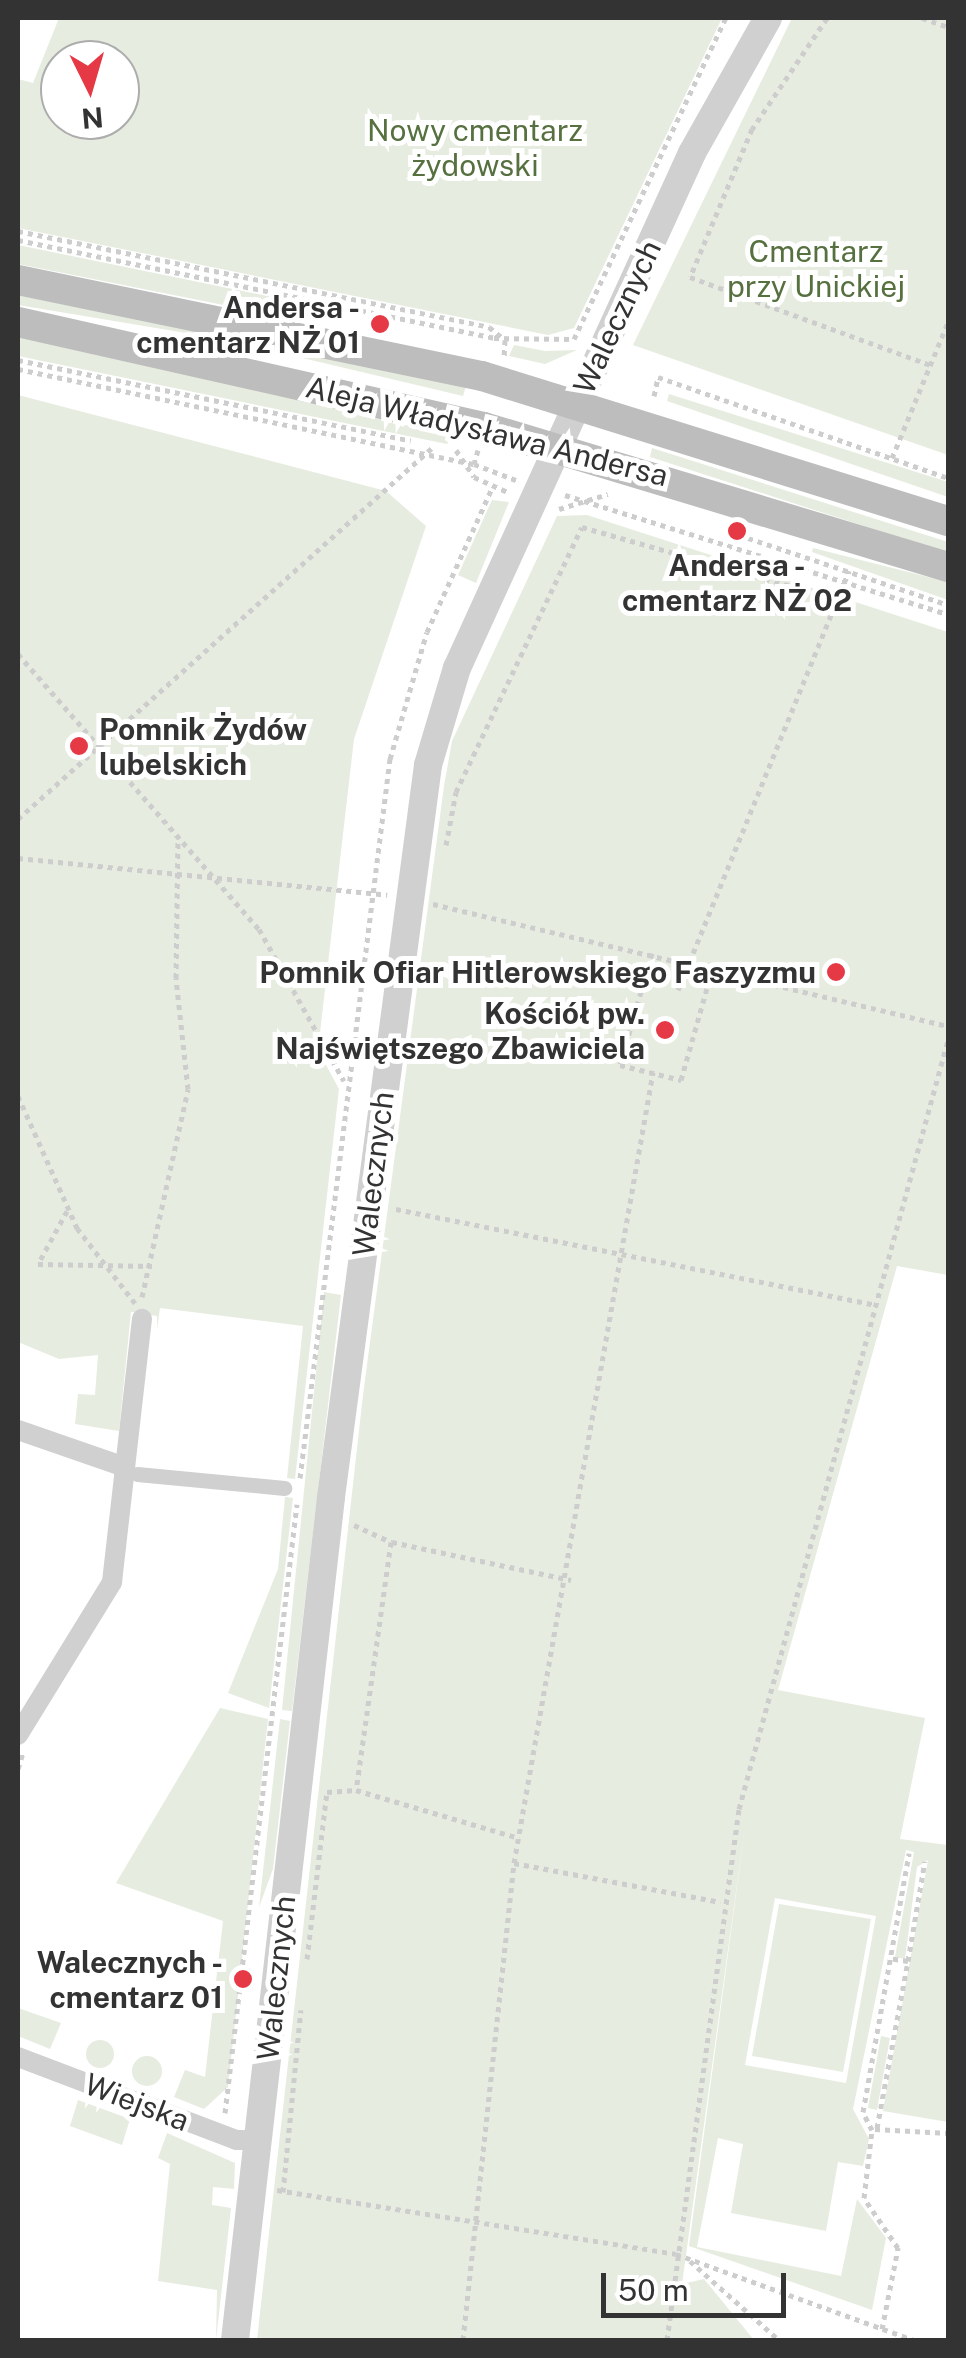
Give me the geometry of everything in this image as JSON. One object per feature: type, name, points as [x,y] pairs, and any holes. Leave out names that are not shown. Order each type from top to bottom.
[{"type":"main road","name":"Aleja Władysława Andersa","points":[[18,280],[578,402],[948,521]]},
{"type":"main road","name":"Aleja Władysława Andersa","points":[[18,322],[558,446],[948,567]]},
{"type":"street","name":"Walecznych","points":[[236,2340],[422,792],[457,668],[692,153],[768,18]]},
{"type":"street","points":[[18,1735],[112,1582],[131,1470],[141,1314]]},
{"type":"street","points":[[18,1430],[131,1470],[284,1488]]},
{"type":"street","name":"Wiejska","points":[[18,2057],[220,2134],[258,2140]]},
{"type":"path","points":[[18,240],[505,340],[574,339],[726,18]]},
{"type":"path","points":[[827,18],[752,128],[690,277],[930,366]]},
{"type":"path","points":[[922,18],[948,27]]},
{"type":"path","points":[[18,232],[489,327],[505,340]]},
{"type":"path","points":[[892,459],[948,322]]},
{"type":"path","points":[[489,354],[494,338]]},
{"type":"path","points":[[504,356],[505,340]]},
{"type":"path","points":[[18,360],[433,450],[511,479]]},
{"type":"path","points":[[18,369],[433,450]]},
{"type":"path","points":[[654,396],[658,377],[948,478]]},
{"type":"path","points":[[474,464],[480,441]]},
{"type":"path","points":[[18,819],[433,450]]},
{"type":"path","points":[[464,460],[492,488],[513,494]]},
{"type":"path","points":[[220,2134],[344,1081],[406,692],[492,488]]},
{"type":"path","points":[[559,509],[574,498],[617,497]]},
{"type":"path","points":[[574,498],[845,578],[948,614]]},
{"type":"path","points":[[445,852],[456,792],[582,527],[836,599]]},
{"type":"path","points":[[738,534],[948,605]]},
{"type":"path","points":[[678,990],[849,570]]},
{"type":"path","points":[[18,654],[213,876],[282,961],[344,1081]]},
{"type":"path","points":[[141,1314],[190,1066],[176,981],[178,837]]},
{"type":"path","points":[[18,858],[373,892]]},
{"type":"path","points":[[434,924],[439,887]]},
{"type":"path","points":[[420,902],[713,966],[948,1026]]},
{"type":"path","points":[[652,953],[620,1065],[681,1080],[713,966]]},
{"type":"path","points":[[668,2340],[720,1902],[948,1040]]},
{"type":"path","points":[[463,2340],[514,1863],[570,1580],[653,1072]]},
{"type":"path","points":[[18,1096],[68,1208],[141,1314]]},
{"type":"path","points":[[393,1228],[398,1190]]},
{"type":"path","points":[[68,1208],[38,1264],[101,1261],[132,1270]]},
{"type":"path","points":[[396,1209],[878,1305]]},
{"type":"path","points":[[110,1272],[153,1266]]},
{"type":"path","points":[[356,1509],[354,1528],[391,1542],[570,1580]]},
{"type":"path","points":[[356,1790],[391,1542]]},
{"type":"path","points":[[305,1974],[327,1792],[356,1790],[519,1838]]},
{"type":"path","points":[[875,2129],[863,2112],[909,1854]]},
{"type":"path","points":[[882,2329],[898,2248],[864,2198],[925,1861]]},
{"type":"path","points":[[514,1863],[720,1902]]},
{"type":"path","points":[[890,1958],[908,1961]]},
{"type":"path","points":[[283,2192],[303,1992]]},
{"type":"path","points":[[875,2129],[948,2133]]},
{"type":"path","points":[[270,2189],[680,2255],[914,2340]]},
{"type":"path","points":[[680,2255],[779,2340]]},
{"type":"green space","name":"Nowy cmentarz żydowski","points":[[59,18],[722,18],[574,328],[548,335],[18,228],[18,79],[33,83],[40,66],[40,140],[140,140],[140,40],[50,40]]},
{"type":"green space","name":"Cmentarz przy Unickiej","points":[[792,18],[948,18],[948,455],[633,345]]},
{"type":"green space","points":[[18,245],[316,306],[315,314],[258,312],[18,264]]},
{"type":"green space","points":[[18,293],[466,386],[463,396],[222,339],[18,305]]},
{"type":"green space","points":[[18,337],[453,434],[447,444],[18,356]]},
{"type":"green space","points":[[514,345],[545,351],[577,350],[545,364],[509,356]]},
{"type":"green space","points":[[669,394],[948,482],[948,497],[667,401]]},
{"type":"green space","points":[[18,395],[386,491],[426,526],[354,739],[318,1050],[339,1089],[295,1479],[287,1478],[303,1326],[160,1308],[157,1329],[157,1316],[131,1312],[119,1431],[75,1424],[78,1394],[95,1395],[98,1355],[59,1359],[18,1342]]},
{"type":"green space","points":[[652,448],[948,542],[948,553],[650,457]]},
{"type":"green space","points":[[492,500],[509,502],[476,583],[458,575]]},
{"type":"green space","points":[[587,515],[948,632],[948,1275],[897,1266],[778,1690],[925,1718],[900,1839],[948,1845],[948,2122],[883,2111],[928,1860],[917,1867],[905,1959],[895,1957],[914,1852],[906,1850],[853,2109],[869,2139],[863,2166],[838,2162],[826,2231],[731,2213],[743,2144],[718,2138],[697,2247],[841,2276],[857,2199],[886,2238],[872,2310],[689,2246],[747,1812],[682,2284],[704,2279],[754,2340],[257,2340],[363,1395],[444,786],[452,741],[557,516]],"holes":[[[775,1898],[876,1916],[846,2083],[745,2065]]]},
{"type":"green space","points":[[813,548],[948,582],[948,600],[812,552]]},
{"type":"green space","points":[[324,1292],[341,1295],[292,1711],[282,1710]]},
{"type":"green space","points":[[285,1497],[293,1498],[269,1708],[228,1693],[278,1569]]},
{"type":"green space","points":[[220,1708],[268,1719],[228,2087],[204,2109],[174,2097],[185,2070],[205,2077],[223,1921],[116,1883]]},
{"type":"green space","points":[[280,1719],[290,1721],[273,1869],[259,1907]]},
{"type":"green space","points":[[779,1904],[871,1919],[843,2072],[752,2056]]},
{"type":"green space","points":[[18,2008],[61,2023],[50,2049],[18,2036]]},
{"type":"green space","points":[[881,2036],[890,2038],[877,2110],[868,2108]]},
{"type":"green space","points":[[100,2040],[110,2044],[114,2054],[110,2064],[100,2068],[90,2064],[86,2054],[90,2044]]},
{"type":"green space","points":[[147,2056],[158,2060],[162,2071],[158,2082],[147,2086],[136,2082],[132,2071],[136,2060]]},
{"type":"green space","points":[[78,2100],[130,2119],[122,2145],[70,2126]]},
{"type":"green space","points":[[167,2133],[235,2163],[234,2189],[213,2187],[212,2205],[231,2208],[216,2340],[217,2290],[158,2281],[170,2164],[158,2158]]},
{"type":"place","name":"Andersa - cmentarz NŻ 01","points":[[380,324]]},
{"type":"place","name":"Andersa - cmentarz NŻ 02","points":[[737,531]]},
{"type":"place","name":"Pomnik Żydów lubelskich","points":[[79,746]]},
{"type":"place","name":"Pomnik Ofiar Hitlerowskiego Faszyzmu","points":[[836,972]]},
{"type":"place","name":"Kościół pw. Najświętszego Zbawiciela","points":[[665,1030]]},
{"type":"place","name":"Walecznych - cmentarz 01","points":[[243,1979]]}]
